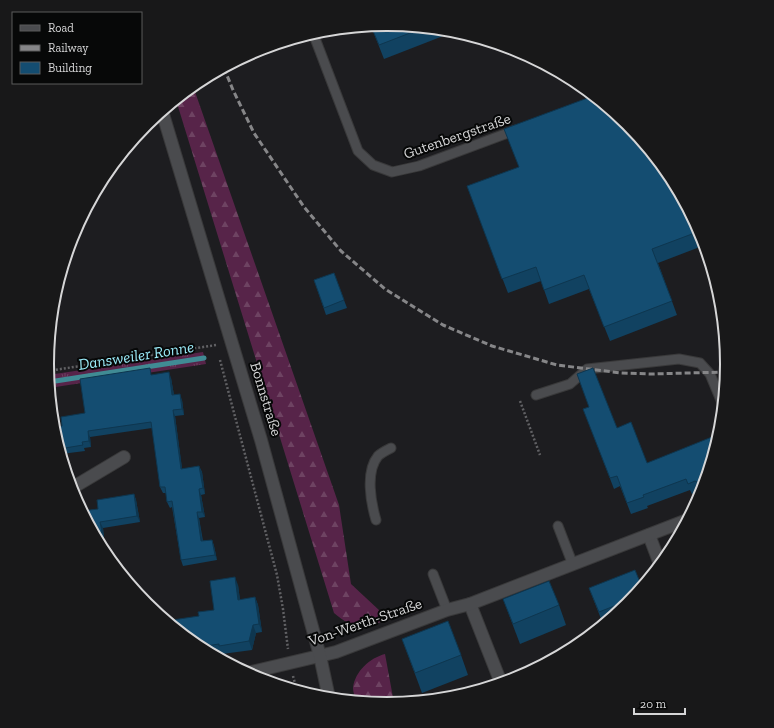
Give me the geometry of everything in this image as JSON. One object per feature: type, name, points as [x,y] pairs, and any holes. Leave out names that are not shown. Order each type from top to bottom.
[{"type":"street","name":"Bonnstraße","points":[[164,117],[261,440],[320,656],[327,692]]},
{"type":"street","points":[[77,485],[124,457]]},
{"type":"street","name":"Von-Werth-Straße","points":[[257,671],[336,652],[447,610],[470,604],[679,523]]},
{"type":"street","points":[[649,535],[658,558]]},
{"type":"street","points":[[470,604],[499,677]]},
{"type":"lane","name":"Gutenbergstraße","points":[[315,39],[358,152],[373,165],[392,172],[419,166],[523,127]]},
{"type":"lane","points":[[536,395],[570,384],[587,369],[678,359],[700,363],[710,374],[718,393]]},
{"type":"lane","points":[[376,520],[371,502],[371,477],[373,465],[379,455],[391,448]]},
{"type":"lane","points":[[558,526],[573,565]]},
{"type":"lane","points":[[433,574],[447,610]]},
{"type":"path","points":[[54,369],[216,345],[216,339]]},
{"type":"path","points":[[218,353],[277,575],[290,663],[295,684]]},
{"type":"path","points":[[520,401],[540,455]]},
{"type":"green space","points":[[195,92],[339,505],[351,584],[380,611],[384,621],[363,626],[346,622],[334,613],[178,105]]},
{"type":"green space","points":[[203,352],[206,364],[55,387],[54,374]]},
{"type":"green space","points":[[385,654],[393,697],[354,695],[353,688],[354,682],[360,671],[369,662]]},
{"type":"building","points":[[373,32],[412,32],[379,45]]},
{"type":"building","points":[[587,98],[607,114],[637,144],[664,179],[686,217],[693,233],[652,249],[672,301],[604,327],[584,275],[544,290],[536,267],[502,279],[467,186],[519,167],[504,129]]},
{"type":"building","points":[[334,273],[344,300],[324,308],[314,280]]},
{"type":"building","points":[[150,368],[151,375],[169,372],[172,395],[180,394],[182,409],[173,410],[181,469],[199,466],[203,488],[199,489],[202,512],[197,512],[201,541],[212,540],[215,555],[181,560],[172,501],[167,502],[165,487],[160,487],[151,422],[88,431],[89,441],[82,442],[83,445],[65,448],[60,427],[62,426],[61,417],[85,413],[80,379]]},
{"type":"building","points":[[593,368],[617,428],[631,422],[647,463],[712,437],[698,482],[695,481],[688,484],[686,479],[643,495],[644,497],[627,503],[617,476],[610,478],[583,409],[589,407],[577,374]]},
{"type":"building","points":[[134,494],[137,516],[100,522],[102,532],[100,532],[88,510],[98,509],[97,500]]},
{"type":"building","points":[[635,570],[640,581],[616,606],[599,612],[589,588]]},
{"type":"building","points":[[235,577],[238,600],[255,597],[259,624],[253,625],[249,641],[219,646],[219,644],[209,645],[174,620],[199,616],[198,612],[214,610],[210,581]]},
{"type":"building","points":[[549,581],[559,605],[513,624],[503,599]]},
{"type":"building","points":[[448,621],[461,655],[415,673],[402,639]]},
{"type":"waterway","name":"Dansweiler Ronne","points":[[55,381],[204,358]]},
{"type":"railway","points":[[226,73],[254,133],[304,207],[341,251],[385,289],[443,325],[492,346],[557,365],[621,373],[651,374],[720,372]]}]
